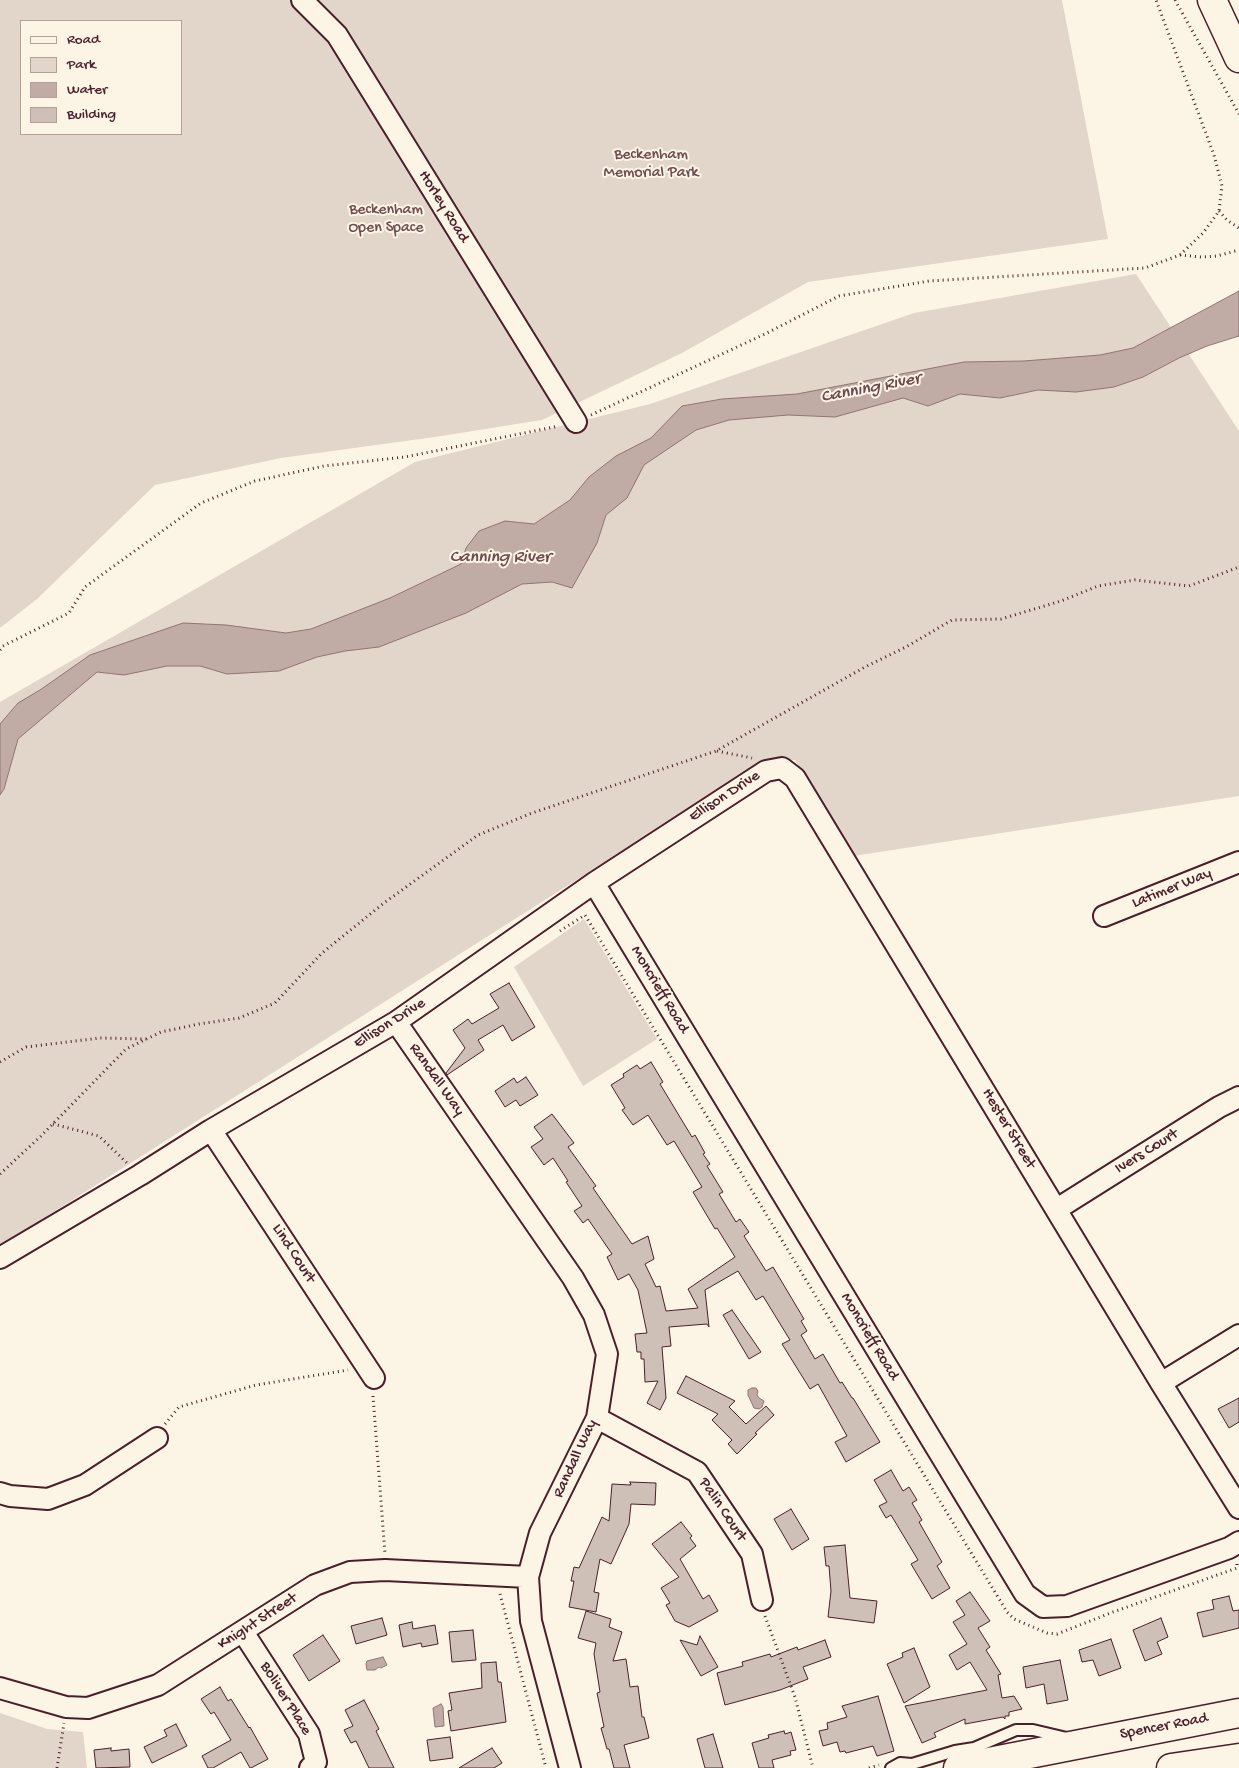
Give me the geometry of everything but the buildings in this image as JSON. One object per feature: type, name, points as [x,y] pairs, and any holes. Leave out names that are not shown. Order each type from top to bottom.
[{"type":"main road","points":[[1212,0],[1239,58]]},
{"type":"main road","name":"Spencer Road","points":[[958,1768],[1239,1713]]},
{"type":"main road","points":[[1171,1768],[1206,1765],[1239,1758]]},
{"type":"street","name":"Horley Road","points":[[302,0],[337,34],[576,422]]},
{"type":"street","name":"Hester Street","points":[[766,770],[782,768],[795,778],[1161,1383],[1239,1508]]},
{"type":"street","name":"Ellison Drive","points":[[0,1258],[140,1175],[211,1130],[396,1022],[594,883],[766,770]]},
{"type":"street","name":"Latimer Way","points":[[1104,916],[1239,862]]},
{"type":"street","name":"Moncrieff Road","points":[[594,883],[1025,1594],[1043,1607],[1067,1606],[1229,1548],[1238,1550]]},
{"type":"street","name":"Randall Way","points":[[396,1022],[572,1278],[594,1315],[606,1354],[597,1418],[540,1533],[528,1577],[532,1621],[570,1768]]},
{"type":"street","name":"Ivers Court","points":[[1057,1210],[1219,1107],[1239,1097]]},
{"type":"street","name":"Lind Court","points":[[211,1130],[370,1370]]},
{"type":"street","points":[[1161,1383],[1239,1335]]},
{"type":"street","name":"Palin Court","points":[[597,1418],[697,1472],[752,1554],[762,1600]]},
{"type":"street","points":[[0,1493],[10,1496],[48,1499],[85,1484],[157,1438]]},
{"type":"street","name":"Knight Street","points":[[0,1688],[66,1707],[88,1708],[158,1685],[315,1585],[350,1572],[385,1570],[528,1577]]},
{"type":"street","name":"Boliver Place","points":[[243,1632],[309,1734],[316,1762],[310,1768]]},
{"type":"lane","name":"Spencer Road","points":[[891,1768],[900,1763],[912,1764],[983,1745],[999,1736],[1016,1730],[1033,1730],[1088,1742]]},
{"type":"path","points":[[0,650],[3,646],[68,613],[85,586],[201,503],[255,481],[324,466],[405,457],[576,422],[765,334],[839,296],[929,281],[1145,268],[1180,255],[1203,233],[1219,211],[1222,186],[1214,155],[1156,0]]},
{"type":"path","points":[[1176,0],[1239,114]]},
{"type":"path","points":[[1219,211],[1227,220],[1239,228]]},
{"type":"path","points":[[1180,255],[1217,256],[1239,250]]},
{"type":"path","points":[[0,1174],[53,1124],[126,1049],[161,1032],[239,1018],[275,1003],[322,953],[384,903],[478,835],[532,813],[716,751],[865,667],[906,648],[952,620],[1000,619],[1061,601],[1098,586],[1135,580],[1189,586],[1239,566]]},
{"type":"path","points":[[716,751],[759,760],[766,770]]},
{"type":"path","points":[[552,936],[585,915],[1007,1612],[1014,1619],[1047,1633],[1057,1634],[1237,1568],[1238,1550]]},
{"type":"path","points":[[0,1062],[26,1047],[100,1038],[147,1039]]},
{"type":"path","points":[[53,1124],[99,1136],[140,1175]]},
{"type":"path","points":[[157,1438],[169,1417],[178,1407],[256,1385],[349,1370],[370,1370],[385,1570]]},
{"type":"path","points":[[500,1575],[500,1591],[546,1768]]},
{"type":"path","points":[[762,1600],[766,1622],[795,1697],[813,1768]]},
{"type":"path","points":[[57,1768],[66,1707]]},
{"type":"green space","name":"Beckenham Open Space","points":[[0,0],[1062,0],[1108,239],[808,282],[682,353],[542,420],[281,458],[155,485],[37,599],[0,628]]},
{"type":"green space","points":[[1136,274],[1239,431],[1239,796],[854,856],[795,760],[759,764],[0,1246],[0,702],[415,462],[650,404],[914,313]]},
{"type":"green space","points":[[584,919],[657,1039],[583,1086],[514,967]]},
{"type":"green space","points":[[0,1713],[47,1729],[83,1732],[87,1768],[0,1768]]},
{"type":"water","name":"Canning River","points":[[1239,291],[1239,336],[1207,346],[1143,377],[1114,387],[1076,392],[1038,390],[1000,398],[960,394],[928,406],[903,398],[835,417],[788,415],[729,420],[696,430],[644,465],[627,498],[606,515],[597,543],[572,588],[552,582],[522,584],[466,613],[379,647],[317,657],[279,671],[227,674],[200,666],[167,666],[124,675],[97,672],[18,739],[4,789],[0,795],[0,724],[18,703],[90,655],[183,623],[226,625],[286,633],[311,629],[390,598],[461,564],[466,548],[479,531],[505,521],[534,524],[570,500],[589,477],[616,456],[651,438],[682,406],[722,399],[797,394],[964,362],[1024,361],[1100,355],[1133,348]]},
{"type":"water","points":[[756,1388],[758,1391],[757,1395],[764,1401],[759,1409],[754,1408],[748,1395],[748,1390]]},
{"type":"water","points":[[383,1657],[387,1665],[375,1670],[367,1670],[367,1661]]},
{"type":"water","points":[[441,1704],[443,1707],[444,1726],[435,1727],[433,1708]]},
{"type":"park label","name":"Beckenham Memorial Park","points":[[651,165]]}]
